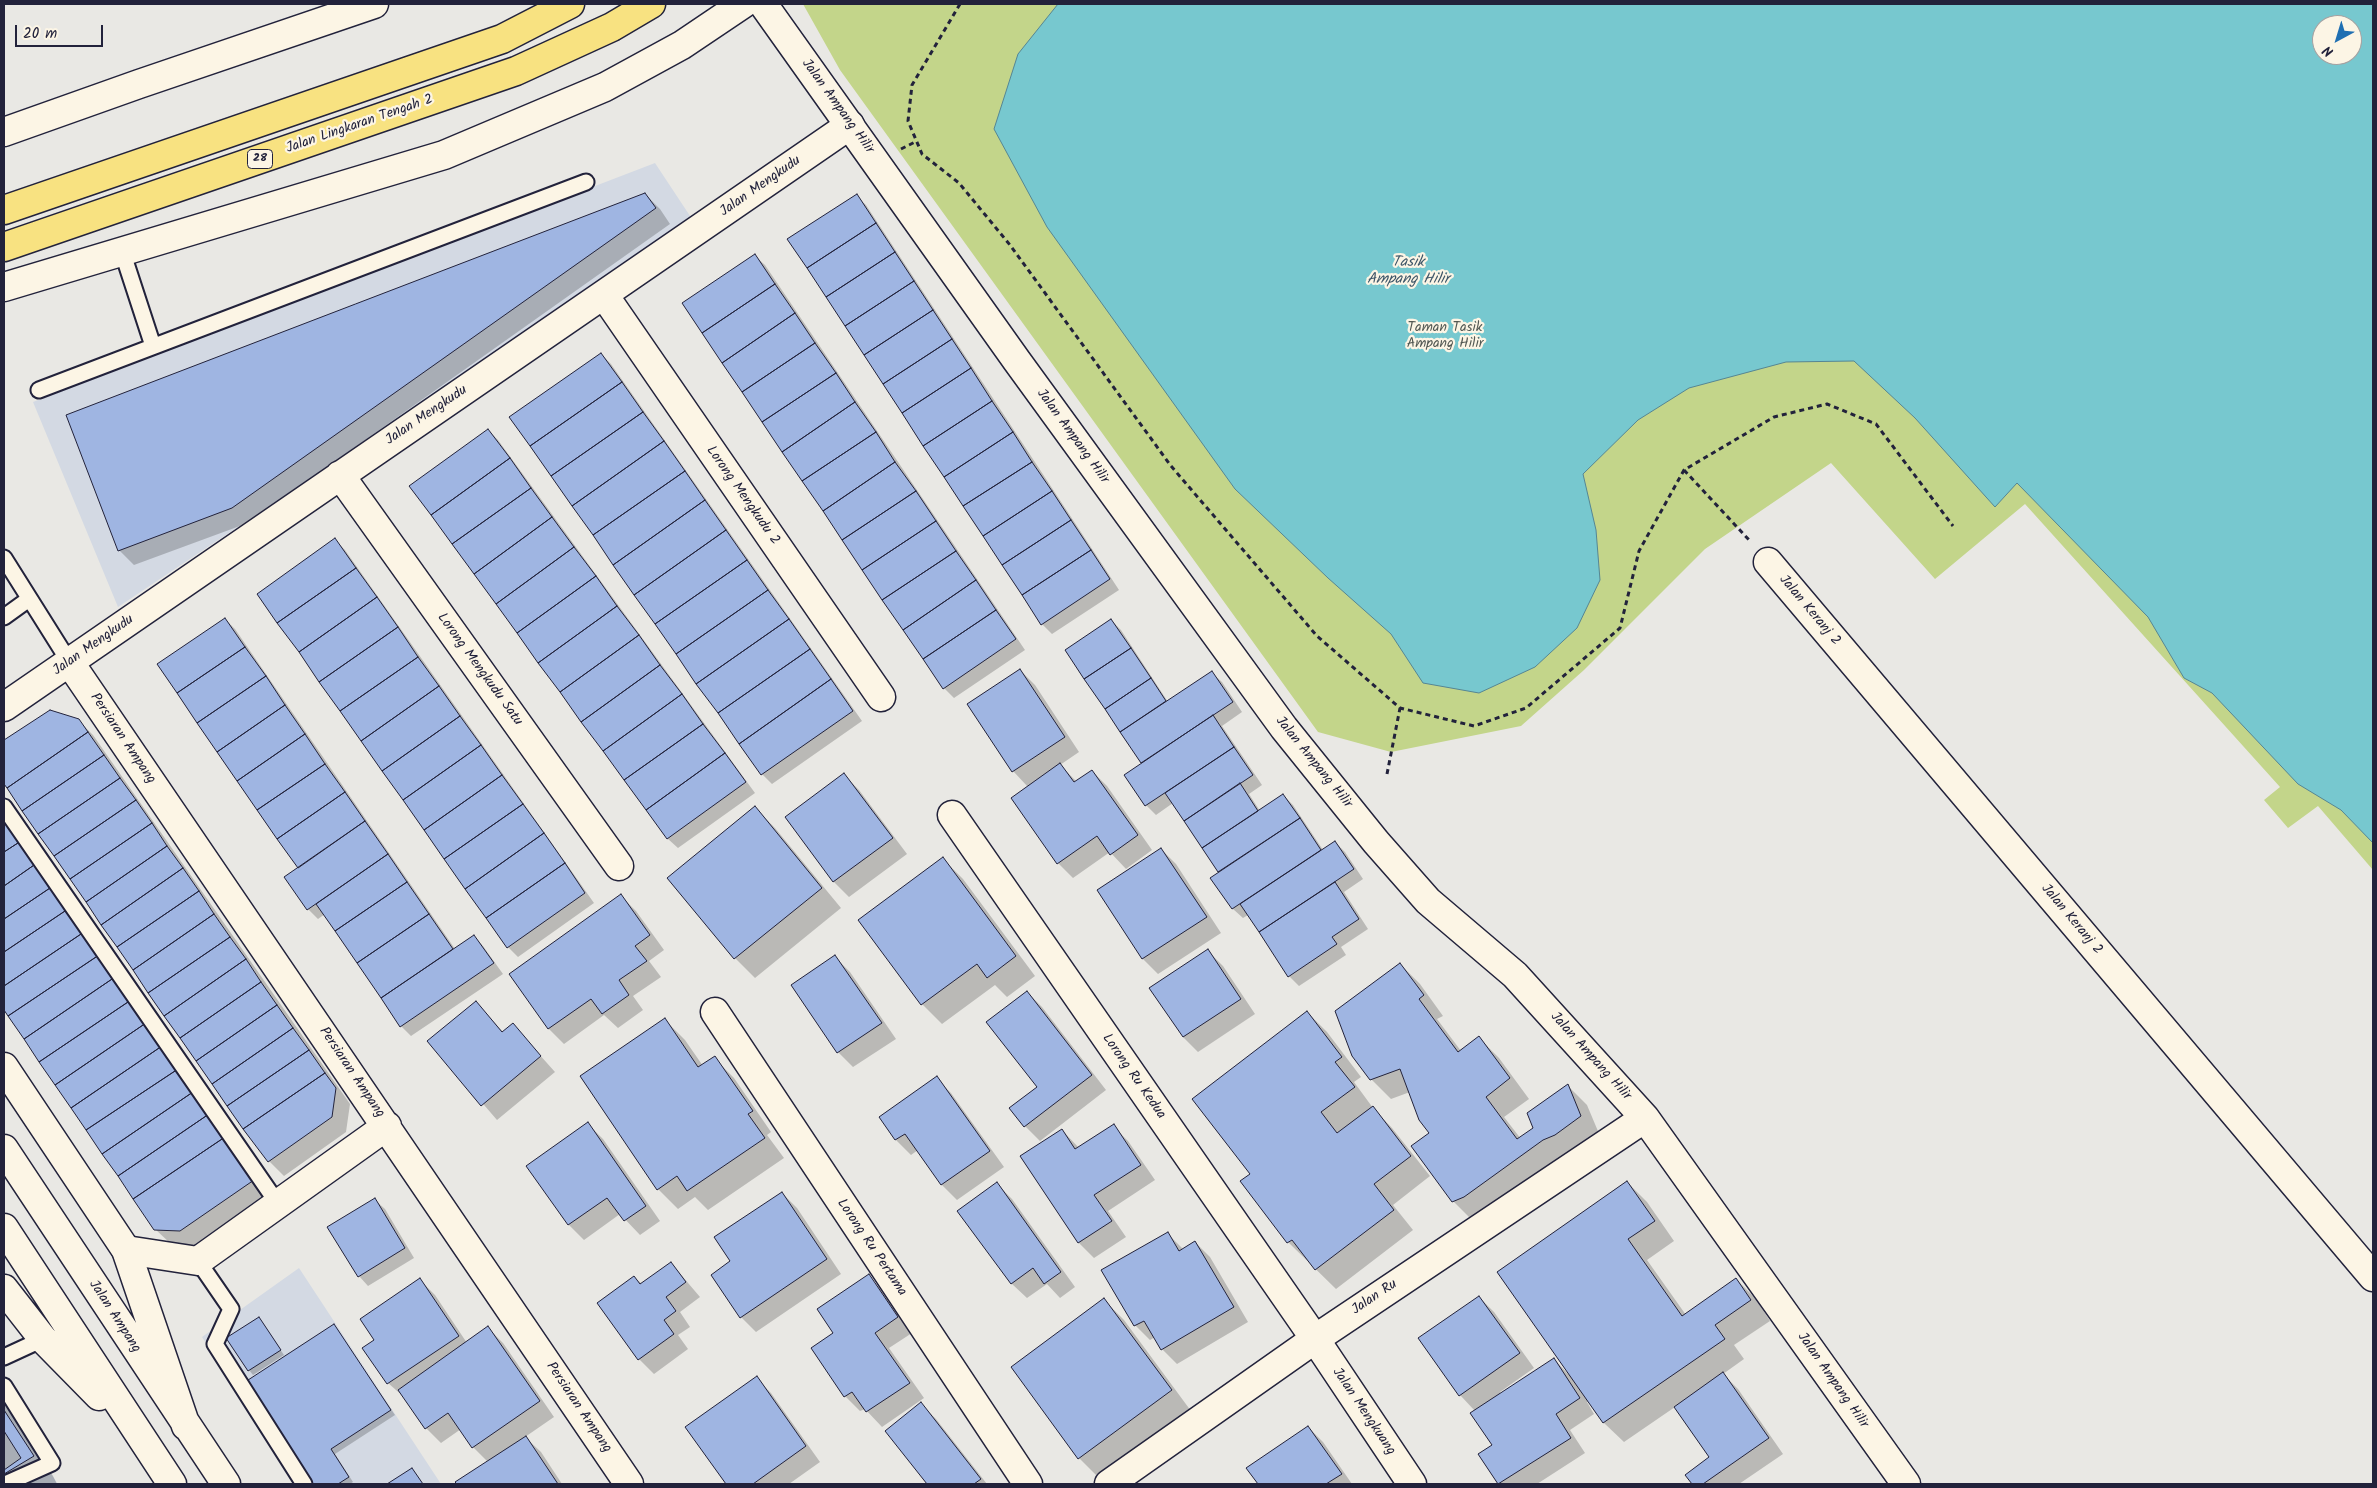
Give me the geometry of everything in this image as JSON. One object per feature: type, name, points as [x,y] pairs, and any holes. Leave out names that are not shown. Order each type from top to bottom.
[{"type":"highway","points":[[4,210],[502,39],[570,4]]},
{"type":"highway","name":"Jalan Lingkaran Tengah 2","points":[[4,247],[516,72],[612,27],[651,4]]},
{"type":"street","points":[[4,132],[374,4]]},
{"type":"street","points":[[4,286],[444,155],[605,87],[682,45],[743,4]]},
{"type":"street","name":"Jalan Ampang Hilir","points":[[763,4],[1023,369],[1284,728],[1376,842],[1428,901],[1515,975],[1645,1118],[1906,1484]]},
{"type":"street","name":"Jalan Mengkudu","points":[[4,706],[70,663],[850,125]]},
{"type":"street","name":"Lorong Mengkudu 2","points":[[604,295],[880,697]]},
{"type":"street","name":"Lorong Mengkudu Satu","points":[[340,475],[619,866]]},
{"type":"street","name":"Jalan Keranj 2","points":[[1768,562],[2373,1278]]},
{"type":"street","name":"Persiaran Ampang","points":[[70,663],[629,1484]]},
{"type":"street","name":"Lorong Ru Kedua","points":[[952,815],[1315,1339]]},
{"type":"street","name":"Lorong Ru Pertama","points":[[715,1012],[1028,1484]]},
{"type":"street","points":[[4,1067],[126,1250],[186,1426]]},
{"type":"street","name":"Jalan Ru","points":[[1109,1484],[1315,1339],[1645,1118]]},
{"type":"street","points":[[126,1250],[198,1261],[387,1126]]},
{"type":"street","name":"Jalan Ampang","points":[[4,1149],[226,1484]]},
{"type":"street","points":[[4,1228],[172,1484]]},
{"type":"street","points":[[4,1289],[43,1339],[144,1442]]},
{"type":"street","name":"Jalan Mengkuang","points":[[1315,1339],[1412,1484]]},
{"type":"lane","points":[[39,390],[586,182]]},
{"type":"lane","points":[[122,251],[153,346]]},
{"type":"lane","points":[[4,558],[70,663]]},
{"type":"lane","points":[[4,617],[30,599]]},
{"type":"lane","points":[[4,807],[278,1204]]},
{"type":"lane","points":[[198,1261],[231,1309],[214,1344],[304,1484]]},
{"type":"lane","points":[[4,1357],[43,1339]]},
{"type":"lane","points":[[4,1386],[52,1463],[5,1484]]},
{"type":"path","points":[[960,4],[912,85],[908,121],[922,154],[960,183],[1010,245],[1171,466],[1317,636],[1400,708],[1474,726],[1526,708],[1620,628],[1639,551],[1684,470],[1774,417],[1827,404],[1876,424],[1953,526]]},
{"type":"path","points":[[1684,470],[1768,562]]},
{"type":"path","points":[[1387,774],[1400,708]]},
{"type":"shaded area","points":[[655,163],[694,222],[118,607],[33,402]]},
{"type":"shaded area","points":[[299,1268],[441,1484],[298,1484],[202,1337]]},
{"type":"shaded area","points":[[4,1398],[57,1483],[4,1484]]},
{"type":"green space","name":"Tasik Ampang Hilir","points":[[803,4],[2373,4],[2373,870],[2318,806],[2288,828],[2264,800],[2280,787],[2025,504],[1935,579],[1831,463],[1705,549],[1584,670],[1521,726],[1391,752],[1318,732],[840,70]]},
{"type":"water","name":"Tasik Ampang Hilir","points":[[1058,4],[2373,4],[2373,843],[2341,810],[2298,784],[2212,693],[2184,678],[2148,617],[2017,483],[1995,507],[1915,418],[1854,361],[1786,362],[1689,388],[1638,420],[1583,474],[1596,530],[1600,580],[1577,628],[1535,667],[1479,693],[1423,683],[1391,634],[1328,578],[1235,489],[1047,227],[994,129],[1018,54]]},
{"type":"building","points":[[645,193],[656,208],[232,508],[118,551],[66,415]]},
{"type":"building","points":[[857,194],[876,223],[807,268],[787,239]]},
{"type":"building","points":[[876,223],[895,252],[826,297],[807,268]]},
{"type":"building","points":[[895,252],[914,281],[845,326],[826,297]]},
{"type":"building","points":[[755,254],[775,284],[702,333],[682,303]]},
{"type":"building","points":[[914,281],[933,310],[864,355],[845,326]]},
{"type":"building","points":[[775,284],[795,313],[722,363],[702,333]]},
{"type":"building","points":[[933,310],[952,339],[883,384],[864,355]]},
{"type":"building","points":[[795,313],[815,343],[742,392],[722,363]]},
{"type":"building","points":[[952,339],[971,368],[902,413],[883,384]]},
{"type":"building","points":[[815,343],[836,373],[762,422],[742,392]]},
{"type":"building","points":[[601,353],[622,382],[530,446],[509,417]]},
{"type":"building","points":[[971,368],[992,401],[923,446],[902,413]]},
{"type":"building","points":[[836,373],[855,402],[782,452],[762,422]]},
{"type":"building","points":[[622,382],[643,412],[551,476],[530,446]]},
{"type":"building","points":[[992,401],[1013,432],[944,477],[923,446]]},
{"type":"building","points":[[855,402],[876,432],[802,481],[782,452]]},
{"type":"building","points":[[643,412],[664,441],[572,506],[551,476]]},
{"type":"building","points":[[488,429],[510,458],[431,515],[409,486]]},
{"type":"building","points":[[876,432],[895,462],[823,511],[802,481]]},
{"type":"building","points":[[1013,432],[1032,462],[963,506],[944,477]]},
{"type":"building","points":[[664,441],[685,471],[593,535],[572,506]]},
{"type":"building","points":[[510,458],[531,488],[452,544],[431,515]]},
{"type":"building","points":[[895,462],[916,491],[842,540],[823,511]]},
{"type":"building","points":[[1032,462],[1052,491],[983,536],[963,506]]},
{"type":"building","points":[[685,471],[705,500],[613,565],[593,535]]},
{"type":"building","points":[[531,488],[552,517],[474,574],[452,544]]},
{"type":"building","points":[[916,491],[936,521],[862,570],[842,540]]},
{"type":"building","points":[[1052,491],[1071,520],[1002,565],[983,536]]},
{"type":"building","points":[[705,500],[726,530],[634,595],[613,565]]},
{"type":"building","points":[[552,517],[574,547],[496,604],[474,574]]},
{"type":"building","points":[[1071,520],[1091,550],[1022,595],[1002,565]]},
{"type":"building","points":[[936,521],[956,551],[882,600],[862,570]]},
{"type":"building","points":[[726,530],[747,560],[655,624],[634,595]]},
{"type":"building","points":[[335,538],[356,568],[277,623],[257,594]]},
{"type":"building","points":[[574,547],[596,576],[517,633],[496,604]]},
{"type":"building","points":[[1091,550],[1110,579],[1041,625],[1022,595]]},
{"type":"building","points":[[956,551],[976,580],[903,630],[882,600]]},
{"type":"building","points":[[747,560],[768,590],[676,654],[655,624]]},
{"type":"building","points":[[356,568],[377,597],[299,652],[277,623]]},
{"type":"building","points":[[596,576],[617,606],[538,663],[517,633]]},
{"type":"building","points":[[976,580],[996,610],[923,659],[903,630]]},
{"type":"building","points":[[768,590],[789,619],[696,684],[676,654]]},
{"type":"building","points":[[377,597],[398,627],[319,682],[299,652]]},
{"type":"building","points":[[617,606],[639,635],[560,692],[538,663]]},
{"type":"building","points":[[996,610],[1016,639],[943,689],[923,659]]},
{"type":"building","points":[[225,618],[245,647],[177,693],[157,664]]},
{"type":"building","points":[[789,619],[810,649],[718,713],[696,684]]},
{"type":"building","points":[[1111,619],[1131,648],[1084,679],[1065,650]]},
{"type":"building","points":[[398,627],[418,657],[340,711],[319,682]]},
{"type":"building","points":[[639,635],[660,665],[581,722],[560,692]]},
{"type":"building","points":[[245,647],[266,676],[197,723],[177,693]]},
{"type":"building","points":[[1131,648],[1151,678],[1105,709],[1084,679]]},
{"type":"building","points":[[810,649],[831,679],[739,744],[718,713]]},
{"type":"building","points":[[418,657],[439,686],[361,741],[340,711]]},
{"type":"building","points":[[660,665],[682,694],[603,751],[581,722]]},
{"type":"building","points":[[1020,669],[1065,737],[1012,772],[967,704]]},
{"type":"building","points":[[1212,671],[1233,702],[1141,763],[1120,732]]},
{"type":"building","points":[[266,676],[285,705],[217,752],[197,723]]},
{"type":"building","points":[[1151,678],[1166,701],[1120,732],[1105,709]]},
{"type":"building","points":[[831,679],[853,711],[761,775],[739,744]]},
{"type":"building","points":[[439,686],[460,716],[382,771],[361,741]]},
{"type":"building","points":[[682,694],[703,724],[624,780],[603,751]]},
{"type":"building","points":[[285,705],[305,734],[237,781],[217,752]]},
{"type":"building","points":[[50,710],[79,719],[88,732],[7,788],[4,784],[4,740]]},
{"type":"building","points":[[1213,715],[1234,747],[1145,806],[1124,775]]},
{"type":"building","points":[[460,716],[481,745],[403,800],[382,771]]},
{"type":"building","points":[[703,724],[725,753],[646,810],[624,780]]},
{"type":"building","points":[[88,732],[104,755],[22,811],[7,788]]},
{"type":"building","points":[[305,734],[325,764],[257,810],[237,781]]},
{"type":"building","points":[[481,745],[502,775],[424,830],[403,800]]},
{"type":"building","points":[[1234,747],[1253,775],[1184,821],[1165,793]]},
{"type":"building","points":[[725,753],[746,782],[667,839],[646,810]]},
{"type":"building","points":[[104,755],[120,778],[38,834],[22,811]]},
{"type":"building","points":[[1060,763],[1074,782],[1092,770],[1138,835],[1110,855],[1097,836],[1057,864],[1011,798]]},
{"type":"building","points":[[325,764],[345,792],[277,839],[257,810]]},
{"type":"building","points":[[844,773],[893,838],[833,882],[785,817]]},
{"type":"building","points":[[502,775],[523,804],[444,859],[424,830]]},
{"type":"building","points":[[120,778],[136,800],[54,856],[38,834]]},
{"type":"building","points":[[1240,783],[1258,811],[1202,848],[1184,821]]},
{"type":"building","points":[[345,792],[365,821],[298,868],[277,839]]},
{"type":"building","points":[[1283,794],[1300,818],[1218,872],[1202,848]]},
{"type":"building","points":[[136,800],[152,823],[70,879],[54,856]]},
{"type":"building","points":[[523,804],[544,833],[465,889],[444,859]]},
{"type":"building","points":[[755,806],[822,888],[734,959],[667,878]]},
{"type":"building","points":[[1300,818],[1321,850],[1232,909],[1210,878]]},
{"type":"building","points":[[4,819],[21,841],[4,852]]},
{"type":"building","points":[[365,821],[388,854],[307,910],[284,877]]},
{"type":"building","points":[[152,823],[167,846],[86,902],[70,879]]},
{"type":"building","points":[[544,833],[565,863],[486,918],[465,889]]},
{"type":"building","points":[[21,841],[37,863],[4,886],[4,852]]},
{"type":"building","points":[[1335,841],[1354,869],[1259,932],[1240,904]]},
{"type":"building","points":[[167,846],[183,868],[101,925],[86,902]]},
{"type":"building","points":[[1161,848],[1207,917],[1142,959],[1097,890]]},
{"type":"building","points":[[388,854],[407,882],[335,931],[316,904]]},
{"type":"building","points":[[943,857],[1016,956],[987,978],[977,964],[921,1005],[858,920]]},
{"type":"building","points":[[37,863],[53,886],[4,919],[4,886]]},
{"type":"building","points":[[565,863],[585,893],[507,948],[486,918]]},
{"type":"building","points":[[183,868],[199,891],[117,947],[101,925]]},
{"type":"building","points":[[407,882],[429,914],[357,963],[335,931]]},
{"type":"building","points":[[1335,882],[1359,919],[1332,937],[1337,944],[1288,977],[1259,932]]},
{"type":"building","points":[[53,886],[68,909],[4,952],[4,919]]},
{"type":"building","points":[[199,891],[214,914],[133,970],[117,947]]},
{"type":"building","points":[[621,894],[650,935],[635,946],[647,961],[619,980],[629,995],[602,1014],[591,999],[548,1029],[509,974]]},
{"type":"building","points":[[68,909],[84,932],[4,986],[4,952]]},
{"type":"building","points":[[214,914],[230,937],[148,993],[133,970]]},
{"type":"building","points":[[429,914],[453,949],[381,998],[357,963]]},
{"type":"building","points":[[84,932],[99,955],[8,1016],[4,1010],[4,986]]},
{"type":"building","points":[[474,935],[494,963],[400,1027],[381,998]]},
{"type":"building","points":[[230,937],[246,959],[164,1016],[148,993]]},
{"type":"building","points":[[1208,949],[1241,999],[1183,1037],[1149,988]]},
{"type":"building","points":[[99,955],[115,977],[24,1039],[8,1016]]},
{"type":"building","points":[[835,955],[882,1023],[837,1053],[791,985]]},
{"type":"building","points":[[246,959],[261,982],[180,1038],[164,1016]]},
{"type":"building","points":[[1400,963],[1424,995],[1419,999],[1458,1052],[1479,1036],[1510,1078],[1486,1097],[1517,1139],[1533,1128],[1527,1113],[1568,1084],[1581,1116],[1555,1135],[1543,1140],[1464,1197],[1452,1202],[1411,1146],[1429,1133],[1419,1120],[1400,1069],[1370,1080],[1352,1056],[1335,1011]]},
{"type":"building","points":[[115,977],[131,1000],[39,1062],[24,1039]]},
{"type":"building","points":[[261,982],[277,1005],[196,1061],[180,1038]]},
{"type":"building","points":[[1027,991],[1092,1075],[1024,1127],[1009,1108],[1037,1087],[986,1022]]},
{"type":"building","points":[[131,1000],[146,1023],[55,1085],[39,1062]]},
{"type":"building","points":[[476,1001],[502,1032],[513,1023],[541,1056],[481,1106],[427,1041]]},
{"type":"building","points":[[277,1005],[293,1028],[212,1084],[196,1061]]},
{"type":"building","points":[[1307,1011],[1342,1057],[1335,1062],[1355,1087],[1321,1112],[1337,1133],[1373,1106],[1411,1156],[1374,1184],[1394,1210],[1315,1270],[1292,1240],[1287,1243],[1240,1181],[1250,1174],[1192,1099]]},
{"type":"building","points":[[665,1018],[698,1067],[715,1056],[753,1111],[748,1114],[765,1138],[687,1191],[677,1176],[657,1190],[580,1076]]},
{"type":"building","points":[[146,1023],[162,1046],[71,1108],[55,1085]]},
{"type":"building","points":[[293,1028],[309,1050],[227,1106],[212,1084]]},
{"type":"building","points":[[162,1046],[178,1069],[86,1130],[71,1108]]},
{"type":"building","points":[[309,1050],[325,1073],[243,1129],[227,1106]]},
{"type":"building","points":[[178,1069],[193,1092],[102,1154],[86,1130]]},
{"type":"building","points":[[325,1073],[336,1088],[332,1117],[268,1162],[243,1129]]},
{"type":"building","points":[[937,1076],[990,1151],[941,1185],[905,1134],[895,1140],[879,1117]]},
{"type":"building","points":[[193,1092],[209,1114],[118,1176],[102,1154]]},
{"type":"building","points":[[209,1114],[225,1137],[133,1199],[118,1176]]},
{"type":"building","points":[[588,1122],[646,1206],[624,1221],[607,1198],[568,1225],[526,1166]]},
{"type":"building","points":[[1114,1124],[1141,1165],[1094,1195],[1112,1221],[1078,1243],[1020,1156],[1062,1129],[1075,1149]]},
{"type":"building","points":[[225,1137],[254,1180],[180,1231],[154,1230],[133,1199]]},
{"type":"building","points":[[1627,1181],[1655,1221],[1628,1239],[1682,1316],[1736,1278],[1751,1300],[1715,1325],[1725,1339],[1603,1423],[1497,1272]]},
{"type":"building","points":[[997,1182],[1061,1272],[1044,1284],[1033,1268],[1011,1284],[957,1211]]},
{"type":"building","points":[[782,1192],[827,1259],[740,1318],[711,1275],[730,1261],[714,1237]]},
{"type":"building","points":[[375,1198],[405,1248],[358,1277],[327,1227]]},
{"type":"building","points":[[1168,1232],[1179,1251],[1195,1241],[1234,1307],[1161,1350],[1144,1321],[1134,1326],[1101,1270]]},
{"type":"building","points":[[671,1262],[686,1282],[666,1297],[676,1311],[664,1320],[674,1334],[638,1360],[597,1303],[634,1276],[640,1284]]},
{"type":"building","points":[[869,1274],[898,1317],[875,1333],[910,1383],[866,1412],[852,1392],[844,1397],[811,1348],[833,1333],[817,1309]]},
{"type":"building","points":[[420,1278],[459,1336],[387,1384],[362,1348],[374,1340],[360,1319]]},
{"type":"building","points":[[1479,1296],[1520,1353],[1459,1396],[1418,1338]]},
{"type":"building","points":[[1104,1298],[1172,1390],[1078,1459],[1011,1367]]},
{"type":"building","points":[[259,1317],[281,1350],[248,1371],[226,1338]]},
{"type":"building","points":[[334,1324],[391,1410],[331,1449],[349,1477],[338,1484],[313,1484],[245,1382]]},
{"type":"building","points":[[488,1326],[540,1401],[472,1448],[448,1413],[425,1429],[398,1390]]},
{"type":"building","points":[[1554,1358],[1580,1398],[1556,1414],[1571,1438],[1498,1484],[1478,1454],[1492,1445],[1470,1413]]},
{"type":"building","points":[[1723,1372],[1769,1438],[1703,1484],[1692,1484],[1685,1475],[1709,1457],[1674,1407]]},
{"type":"building","points":[[757,1376],[806,1446],[753,1484],[726,1484],[685,1427]]},
{"type":"building","points":[[921,1402],[981,1479],[974,1484],[927,1484],[885,1431]]},
{"type":"building","points":[[4,1410],[34,1456],[4,1474]]},
{"type":"building","points":[[1308,1426],[1342,1474],[1326,1484],[1258,1484],[1246,1468]]},
{"type":"building","points":[[4,1431],[21,1458],[4,1470]]},
{"type":"building","points":[[526,1436],[558,1484],[457,1484],[455,1482]]},
{"type":"building","points":[[412,1468],[423,1484],[387,1484]]},
{"type":"park label","name":"Taman Tasik Ampang Hilir","points":[[1445,338]]}]
